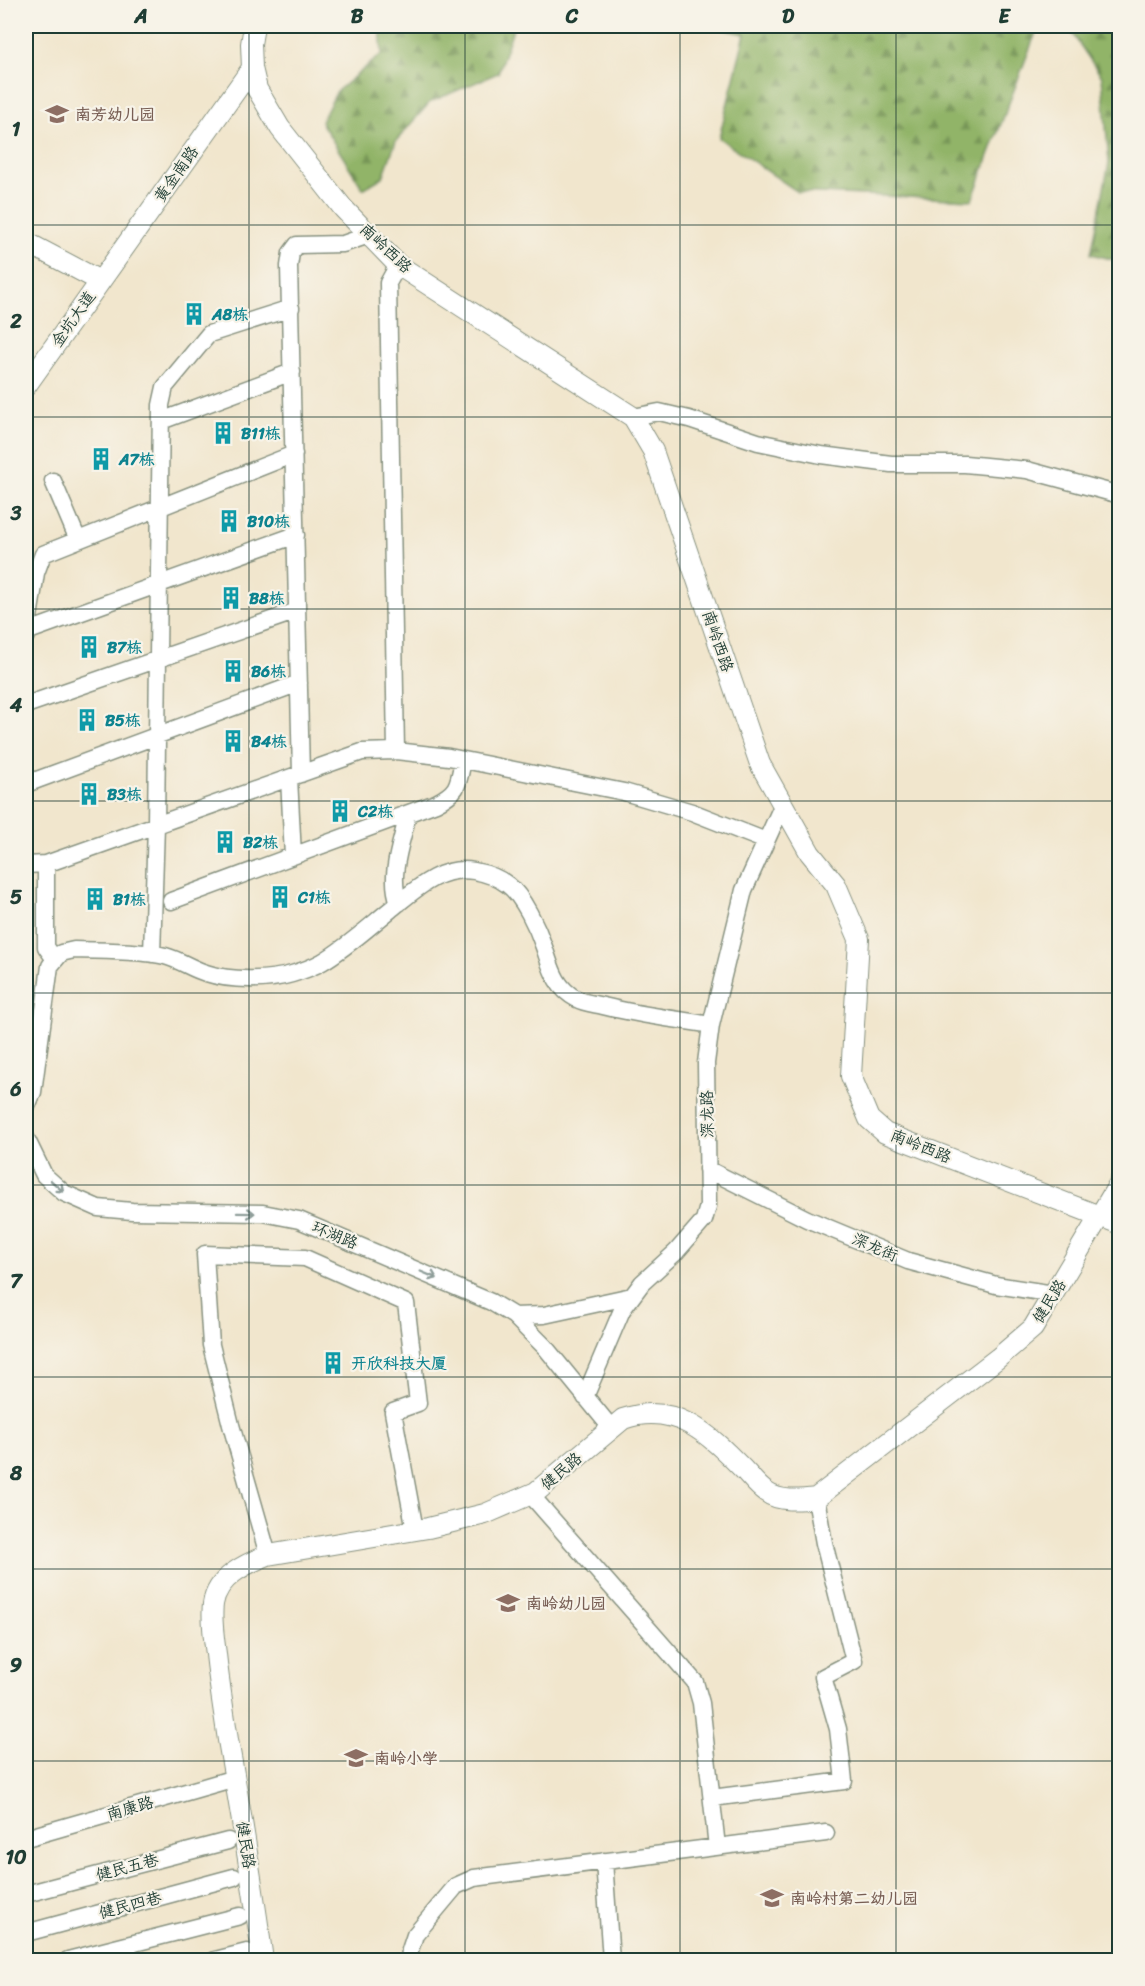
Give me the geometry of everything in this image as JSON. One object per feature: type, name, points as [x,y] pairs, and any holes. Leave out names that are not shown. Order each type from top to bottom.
[{"type":"street","name":"南岭西路","points":[[254,26],[251,44],[252,68],[257,89],[280,128],[343,208],[398,265],[633,417],[653,451],[760,764],[810,853],[836,885],[859,939],[851,1076],[869,1119],[885,1133],[1119,1224]]},
{"type":"street","name":"黄金南路","points":[[100,281],[252,68]]},
{"type":"street","points":[[293,856],[299,683],[291,253],[297,245],[343,244],[369,235]]},
{"type":"street","points":[[26,242],[100,281]]},
{"type":"street","points":[[396,750],[388,283],[398,265]]},
{"type":"street","name":"金坑大道","points":[[26,386],[100,281]]},
{"type":"street","points":[[152,954],[156,825],[161,405],[165,387],[209,334],[291,308]]},
{"type":"street","points":[[161,421],[292,372]]},
{"type":"street","points":[[633,417],[659,412],[689,419],[758,442],[821,455],[891,464],[965,464],[1028,470],[1119,495]]},
{"type":"street","points":[[294,454],[43,554],[36,573],[26,634],[296,535]]},
{"type":"street","points":[[53,481],[78,540]]},
{"type":"street","points":[[26,705],[297,611]]},
{"type":"street","points":[[26,784],[299,683]]},
{"type":"street","points":[[26,866],[46,864],[362,752],[396,750],[463,760],[624,792],[692,812],[766,842]]},
{"type":"street","points":[[171,901],[436,803],[451,795],[458,783],[463,760]]},
{"type":"street","name":"深龙路","points":[[585,1397],[622,1310],[642,1283],[676,1252],[704,1220],[708,1206],[706,1063],[711,1025],[744,890],[783,804]]},
{"type":"street","points":[[399,903],[394,891],[394,876],[408,814]]},
{"type":"street","points":[[46,864],[46,947],[54,958]]},
{"type":"street","points":[[26,1106],[33,1092],[50,966],[54,958],[67,950],[164,956],[206,973],[228,977],[263,979],[290,975],[321,963],[415,888],[442,874],[458,871],[472,871],[488,875],[508,885],[521,900],[544,946],[551,971],[559,985],[577,999],[618,1010],[711,1025]]},
{"type":"street","name":"环湖路","points":[[26,1138],[44,1175],[64,1193],[98,1208],[132,1211],[263,1213],[299,1220],[491,1302],[514,1317],[545,1347],[612,1429]]},
{"type":"street","name":"深龙街","points":[[707,1169],[807,1219],[908,1261],[996,1285],[1054,1294]]},
{"type":"street","name":"健民路","points":[[255,1956],[254,1891],[220,1692],[214,1637],[213,1604],[219,1588],[232,1573],[268,1555],[416,1530],[485,1514],[536,1492],[623,1419],[638,1414],[661,1413],[690,1423],[720,1445],[767,1493],[797,1500],[816,1498],[998,1358],[1033,1328],[1119,1182]]},
{"type":"street","points":[[268,1555],[211,1345],[205,1254],[305,1258],[406,1303],[418,1403],[393,1412],[416,1530]]},
{"type":"street","points":[[514,1317],[544,1315],[632,1296]]},
{"type":"street","points":[[530,1494],[695,1682],[701,1702],[717,1847]]},
{"type":"street","points":[[712,1798],[844,1781],[838,1729],[824,1677],[854,1661],[824,1543],[816,1498]]},
{"type":"street","name":"南康路","points":[[26,1838],[235,1778]]},
{"type":"street","points":[[409,1960],[416,1935],[456,1886],[474,1878],[826,1833]]},
{"type":"street","name":"健民五巷","points":[[26,1894],[228,1841]]},
{"type":"street","points":[[604,1861],[611,1960]]},
{"type":"street","name":"健民四巷","points":[[26,1933],[234,1877]]},
{"type":"street","points":[[68,1960],[240,1916]]},
{"type":"street","points":[[215,1960],[255,1956]]},
{"type":"green space","points":[[380,26],[514,26],[498,73],[430,102],[396,141],[383,177],[363,189],[321,122],[337,91],[382,54]]},
{"type":"green space","points":[[709,26],[1119,26],[1119,261],[1091,254],[1109,163],[1102,77],[1072,33],[1038,27],[972,200],[798,192],[719,138],[745,34]]},
{"type":"place","name":"南芳幼儿园","points":[[57,114]]},
{"type":"place","name":"A8栋","points":[[194,314]]},
{"type":"place","name":"B11栋","points":[[223,433]]},
{"type":"place","name":"A7栋","points":[[101,459]]},
{"type":"place","name":"B10栋","points":[[229,521]]},
{"type":"place","name":"B8栋","points":[[231,598]]},
{"type":"place","name":"B7栋","points":[[89,647]]},
{"type":"place","name":"B6栋","points":[[233,671]]},
{"type":"place","name":"B5栋","points":[[87,720]]},
{"type":"place","name":"B4栋","points":[[233,741]]},
{"type":"place","name":"B3栋","points":[[89,794]]},
{"type":"place","name":"C2栋","points":[[340,811]]},
{"type":"place","name":"B2栋","points":[[225,842]]},
{"type":"place","name":"C1栋","points":[[280,897]]},
{"type":"place","name":"B1栋","points":[[95,899]]},
{"type":"place","name":"开欣科技大厦","points":[[333,1363]]},
{"type":"place","name":"南岭幼儿园","points":[[508,1603]]},
{"type":"place","name":"南岭小学","points":[[356,1758]]},
{"type":"place","name":"南岭村第二幼儿园","points":[[772,1898]]}]
